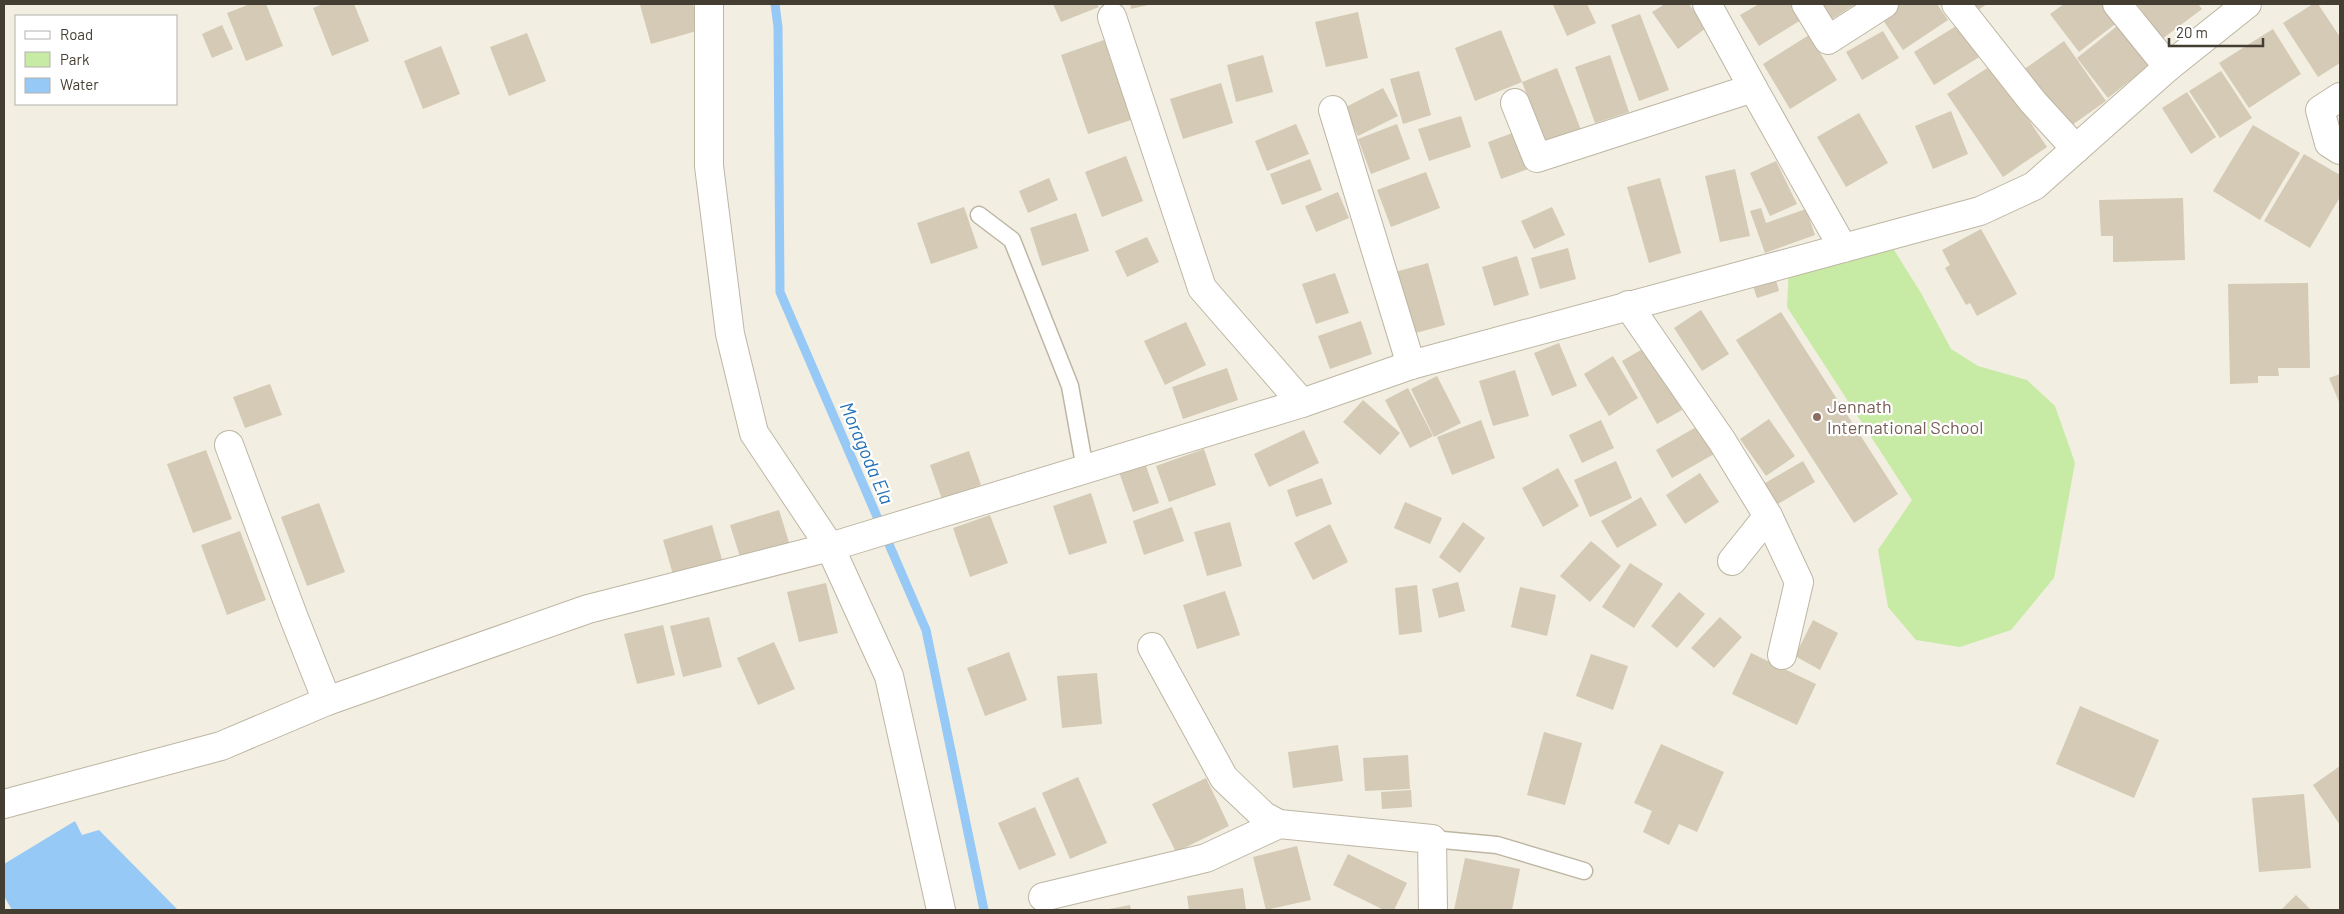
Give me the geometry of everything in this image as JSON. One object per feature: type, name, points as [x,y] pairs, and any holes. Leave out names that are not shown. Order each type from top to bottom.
[{"type":"street","points":[[709,4],[709,166],[730,334],[754,434],[830,547],[890,676],[941,910]]},
{"type":"street","points":[[1707,4],[1844,248]]},
{"type":"street","points":[[1806,4],[1828,40],[1884,4]]},
{"type":"street","points":[[1956,4],[2034,102],[2076,149]]},
{"type":"street","points":[[2117,4],[2168,67]]},
{"type":"street","points":[[4,804],[221,746],[328,700],[588,610],[830,547],[1302,403],[1411,365],[1980,211],[2034,186],[2168,67],[2247,4]]},
{"type":"street","points":[[1112,17],[1202,288],[1302,403]]},
{"type":"street","points":[[1515,103],[1537,158],[1753,88]]},
{"type":"street","points":[[2340,96],[2320,110],[2329,143],[2340,150]]},
{"type":"street","points":[[1333,110],[1411,365]]},
{"type":"street","points":[[1628,305],[1722,441],[1768,516],[1799,582],[1782,655]]},
{"type":"street","points":[[229,445],[294,618],[328,700]]},
{"type":"street","points":[[1732,562],[1768,516]]},
{"type":"street","points":[[1152,647],[1224,778],[1264,816],[1279,824],[1432,838],[1433,910]]},
{"type":"street","points":[[1043,897],[1206,858],[1279,824]]},
{"type":"lane","points":[[979,215],[1012,240],[1070,386],[1085,469]]},
{"type":"lane","points":[[1432,838],[1497,845],[1584,870]]},
{"type":"green space","points":[[1889,242],[1921,293],[1951,349],[1978,366],[2027,380],[2055,406],[2075,463],[2054,578],[2011,630],[1960,647],[1916,640],[1888,607],[1878,550],[1912,500],[1787,307],[1789,267]]},
{"type":"water","points":[[75,821],[82,835],[99,830],[178,910],[12,910],[4,896],[4,864]]},
{"type":"building","points":[[250,4],[266,4],[283,46],[246,61],[227,13]]},
{"type":"building","points":[[323,4],[354,4],[369,41],[332,56],[313,8]]},
{"type":"building","points":[[693,4],[700,30],[651,44],[640,5]]},
{"type":"building","points":[[1053,4],[1097,4],[1099,7],[1061,22]]},
{"type":"building","points":[[1130,4],[1152,4],[1131,9]]},
{"type":"building","points":[[1587,4],[1596,23],[1567,36],[1553,5]]},
{"type":"building","points":[[1665,4],[1689,4],[1706,28],[1678,49],[1652,12]]},
{"type":"building","points":[[1759,4],[1791,4],[1801,20],[1759,46],[1740,15]]},
{"type":"building","points":[[1813,4],[1853,4],[1854,5],[1826,23]]},
{"type":"building","points":[[1894,4],[1937,4],[1948,20],[1903,50],[1879,14]]},
{"type":"building","points":[[1973,4],[1987,4],[1978,10]]},
{"type":"building","points":[[2064,4],[2111,4],[2123,18],[2079,52],[2050,14]]},
{"type":"building","points":[[2137,4],[2198,4],[2202,9],[2162,39]]},
{"type":"building","points":[[2313,4],[2318,4],[2340,37],[2340,63],[2318,77],[2283,23]]},
{"type":"building","points":[[1358,12],[1368,58],[1326,67],[1315,22]]},
{"type":"building","points":[[1640,14],[1669,90],[1639,101],[1611,25]]},
{"type":"building","points":[[1961,23],[1981,56],[1934,85],[1914,52]]},
{"type":"building","points":[[2121,23],[2152,63],[2108,98],[2077,58]]},
{"type":"building","points":[[222,25],[233,49],[212,58],[202,34]]},
{"type":"building","points":[[2273,29],[2301,74],[2249,108],[2219,63]]},
{"type":"building","points":[[1501,30],[1522,82],[1475,101],[1455,48]]},
{"type":"building","points":[[1883,31],[1899,58],[1862,80],[1846,52]]},
{"type":"building","points":[[527,33],[546,81],[509,96],[490,47]]},
{"type":"building","points":[[1809,35],[1837,80],[1790,109],[1763,64]]},
{"type":"building","points":[[1104,40],[1131,120],[1088,134],[1061,55]]},
{"type":"building","points":[[2064,41],[2106,101],[2065,130],[2023,70]]},
{"type":"building","points":[[441,46],[460,94],[423,109],[404,61]]},
{"type":"building","points":[[1263,55],[1273,92],[1236,102],[1227,65]]},
{"type":"building","points":[[1610,55],[1629,112],[1595,123],[1575,67]]},
{"type":"building","points":[[1992,65],[2047,147],[2003,177],[1947,94]]},
{"type":"building","points":[[1557,68],[1581,130],[1546,144],[1522,82]]},
{"type":"building","points":[[1419,71],[1431,115],[1403,124],[1390,79]]},
{"type":"building","points":[[2221,71],[2252,118],[2220,138],[2189,91]]},
{"type":"building","points":[[1221,83],[1233,123],[1183,139],[1170,99]]},
{"type":"building","points":[[1383,88],[1398,116],[1358,136],[1344,108]]},
{"type":"building","points":[[2187,92],[2216,137],[2191,154],[2162,108]]},
{"type":"building","points":[[1951,111],[1968,154],[1933,169],[1915,126]]},
{"type":"building","points":[[1859,113],[1888,163],[1846,187],[1817,137]]},
{"type":"building","points":[[1461,116],[1471,147],[1429,161],[1418,129]]},
{"type":"building","points":[[1296,124],[1309,154],[1267,171],[1255,141]]},
{"type":"building","points":[[1397,124],[1410,159],[1371,174],[1358,139]]},
{"type":"building","points":[[2253,125],[2300,153],[2260,220],[2213,191]]},
{"type":"building","points":[[1518,131],[1531,168],[1501,179],[1488,142]]},
{"type":"building","points":[[2304,154],[2340,175],[2340,197],[2310,248],[2264,221]]},
{"type":"building","points":[[1126,156],[1143,201],[1102,217],[1085,172]]},
{"type":"building","points":[[1310,159],[1322,190],[1282,205],[1270,174]]},
{"type":"building","points":[[1776,161],[1797,204],[1770,216],[1750,173]]},
{"type":"building","points":[[1735,169],[1750,236],[1720,242],[1705,176]]},
{"type":"building","points":[[1426,172],[1440,208],[1391,227],[1377,190]]},
{"type":"building","points":[[1049,178],[1058,200],[1028,213],[1019,191]]},
{"type":"building","points":[[1660,178],[1681,253],[1649,263],[1627,187]]},
{"type":"building","points":[[1338,192],[1349,218],[1316,232],[1305,206]]},
{"type":"building","points":[[2183,198],[2185,260],[2113,262],[2113,236],[2101,236],[2099,200]]},
{"type":"building","points":[[964,207],[978,248],[931,264],[917,223]]},
{"type":"building","points":[[1552,207],[1565,235],[1534,249],[1521,221]]},
{"type":"building","points":[[1761,208],[1766,223],[1806,209],[1815,235],[1765,253],[1750,211]]},
{"type":"building","points":[[1076,213],[1089,251],[1042,266],[1030,228]]},
{"type":"building","points":[[1981,229],[2017,294],[1977,316],[1970,303],[1966,305],[1945,268],[1950,265],[1942,250]]},
{"type":"building","points":[[1147,237],[1159,262],[1127,277],[1115,251]]},
{"type":"building","points":[[1568,248],[1576,279],[1540,289],[1531,258]]},
{"type":"building","points":[[1517,256],[1529,295],[1494,306],[1482,267]]},
{"type":"building","points":[[1428,263],[1445,325],[1412,334],[1395,272]]},
{"type":"building","points":[[1335,273],[1349,313],[1316,324],[1302,284]]},
{"type":"building","points":[[1775,277],[1779,291],[1757,298],[1752,283]]},
{"type":"building","points":[[2308,283],[2310,368],[2278,368],[2279,376],[2258,376],[2258,383],[2230,384],[2228,284]]},
{"type":"building","points":[[1701,310],[1729,354],[1702,371],[1674,328]]},
{"type":"building","name":"Jennath International School","points":[[1781,312],[1898,494],[1854,523],[1736,340]]},
{"type":"building","points":[[1361,321],[1372,354],[1330,369],[1318,336]]},
{"type":"building","points":[[1186,322],[1206,365],[1165,385],[1144,341]]},
{"type":"building","points":[[1559,343],[1577,386],[1552,396],[1534,353]]},
{"type":"building","points":[[1646,347],[1682,410],[1657,424],[1622,361]]},
{"type":"building","points":[[1613,356],[1638,398],[1609,416],[1584,374]]},
{"type":"building","points":[[1227,368],[1238,400],[1183,419],[1172,387]]},
{"type":"building","points":[[1515,370],[1529,416],[1493,426],[1479,381]]},
{"type":"building","points":[[2340,374],[2340,404],[2329,378]]},
{"type":"building","points":[[1437,376],[1461,423],[1434,437],[1411,389]]},
{"type":"building","points":[[270,384],[282,415],[245,428],[233,397]]},
{"type":"building","points":[[1408,388],[1433,436],[1410,448],[1385,400]]},
{"type":"building","points":[[1363,400],[1400,433],[1380,455],[1343,422]]},
{"type":"building","points":[[1769,419],[1795,456],[1766,476],[1740,439]]},
{"type":"building","points":[[1481,420],[1495,458],[1452,475],[1437,437]]},
{"type":"building","points":[[1601,420],[1614,448],[1582,463],[1569,435]]},
{"type":"building","points":[[1698,426],[1714,454],[1672,478],[1656,450]]},
{"type":"building","points":[[1304,430],[1319,463],[1269,487],[1254,454]]},
{"type":"building","points":[[1204,449],[1216,485],[1169,502],[1156,466]]},
{"type":"building","points":[[206,450],[232,519],[193,533],[167,464]]},
{"type":"building","points":[[969,451],[981,485],[942,499],[930,465]]},
{"type":"building","points":[[1616,461],[1632,498],[1590,517],[1574,480]]},
{"type":"building","points":[[1803,461],[1815,482],[1773,507],[1760,486]]},
{"type":"building","points":[[1145,463],[1159,503],[1133,512],[1119,472]]},
{"type":"building","points":[[1558,468],[1579,506],[1543,527],[1522,488]]},
{"type":"building","points":[[1700,473],[1719,502],[1685,524],[1666,495]]},
{"type":"building","points":[[1322,478],[1332,504],[1296,517],[1287,490]]},
{"type":"building","points":[[1091,493],[1107,543],[1069,555],[1053,506]]},
{"type":"building","points":[[1641,497],[1657,525],[1617,548],[1601,521]]},
{"type":"building","points":[[1405,502],[1442,518],[1430,544],[1394,528]]},
{"type":"building","points":[[319,503],[345,572],[307,586],[281,517]]},
{"type":"building","points":[[1172,507],[1184,541],[1144,555],[1133,521]]},
{"type":"building","points":[[779,510],[791,549],[742,563],[730,525]]},
{"type":"building","points":[[990,515],[1008,563],[970,577],[953,528]]},
{"type":"building","points":[[1230,522],[1242,566],[1207,576],[1194,532]]},
{"type":"building","points":[[1463,522],[1485,538],[1460,573],[1439,557]]},
{"type":"building","points":[[1330,524],[1348,562],[1313,580],[1294,543]]},
{"type":"building","points":[[712,525],[723,563],[674,578],[663,540]]},
{"type":"building","points":[[240,531],[266,600],[227,615],[201,545]]},
{"type":"building","points":[[1591,541],[1621,566],[1590,602],[1560,576]]},
{"type":"building","points":[[1630,563],[1663,584],[1634,628],[1602,607]]},
{"type":"building","points":[[1458,582],[1465,611],[1439,618],[1432,589]]},
{"type":"building","points":[[826,583],[838,633],[799,642],[787,592]]},
{"type":"building","points":[[1417,585],[1422,632],[1399,635],[1395,588]]},
{"type":"building","points":[[1520,587],[1556,595],[1547,636],[1511,627]]},
{"type":"building","points":[[1225,591],[1240,635],[1197,649],[1183,605]]},
{"type":"building","points":[[1679,592],[1705,614],[1677,648],[1651,626]]},
{"type":"building","points":[[709,617],[722,667],[683,677],[670,626]]},
{"type":"building","points":[[1720,617],[1742,637],[1714,668],[1691,648]]},
{"type":"building","points":[[1813,620],[1838,633],[1820,670],[1795,656]]},
{"type":"building","points":[[663,625],[675,675],[637,684],[624,634]]},
{"type":"building","points":[[774,642],[795,689],[758,705],[737,658]]},
{"type":"building","points":[[1009,652],[1027,700],[985,716],[967,668]]},
{"type":"building","points":[[1751,653],[1816,684],[1797,725],[1732,694]]},
{"type":"building","points":[[1591,654],[1628,666],[1613,710],[1576,696]]},
{"type":"building","points":[[1097,673],[1102,724],[1062,728],[1057,676]]},
{"type":"building","points":[[2080,706],[2159,740],[2134,798],[2056,764]]},
{"type":"building","points":[[1544,732],[1582,743],[1565,805],[1527,795]]},
{"type":"building","points":[[1661,744],[1724,772],[1697,832],[1679,824],[1669,845],[1643,832],[1652,811],[1634,803]]},
{"type":"building","points":[[1338,745],[1343,781],[1293,788],[1288,752]]},
{"type":"building","points":[[1408,755],[1410,789],[1365,791],[1363,758]]},
{"type":"building","points":[[2340,766],[2340,825],[2313,785]]},
{"type":"building","points":[[1078,777],[1107,843],[1070,859],[1042,793]]},
{"type":"building","points":[[1206,778],[1229,826],[1176,852],[1152,804]]},
{"type":"building","points":[[1411,790],[1412,807],[1382,809],[1381,792]]},
{"type":"building","points":[[2304,794],[2311,868],[2259,872],[2252,798]]},
{"type":"building","points":[[1035,807],[1056,855],[1019,870],[998,823]]},
{"type":"building","points":[[1297,846],[1311,900],[1266,910],[1253,857]]},
{"type":"building","points":[[1348,854],[1407,883],[1394,910],[1384,910],[1333,885]]},
{"type":"building","points":[[1465,858],[1520,869],[1512,910],[1454,910]]},
{"type":"building","points":[[1243,888],[1246,910],[1189,910],[1187,896]]},
{"type":"building","points":[[2296,895],[2311,910],[2281,910]]},
{"type":"building","points":[[1130,905],[1131,910],[1109,909]]},
{"type":"waterway","name":"Moragoda Ela","points":[[775,4],[778,27],[780,292],[926,630],[984,910]]},
{"type":"place","name":"Jennath International School","points":[[1817,417]]}]
